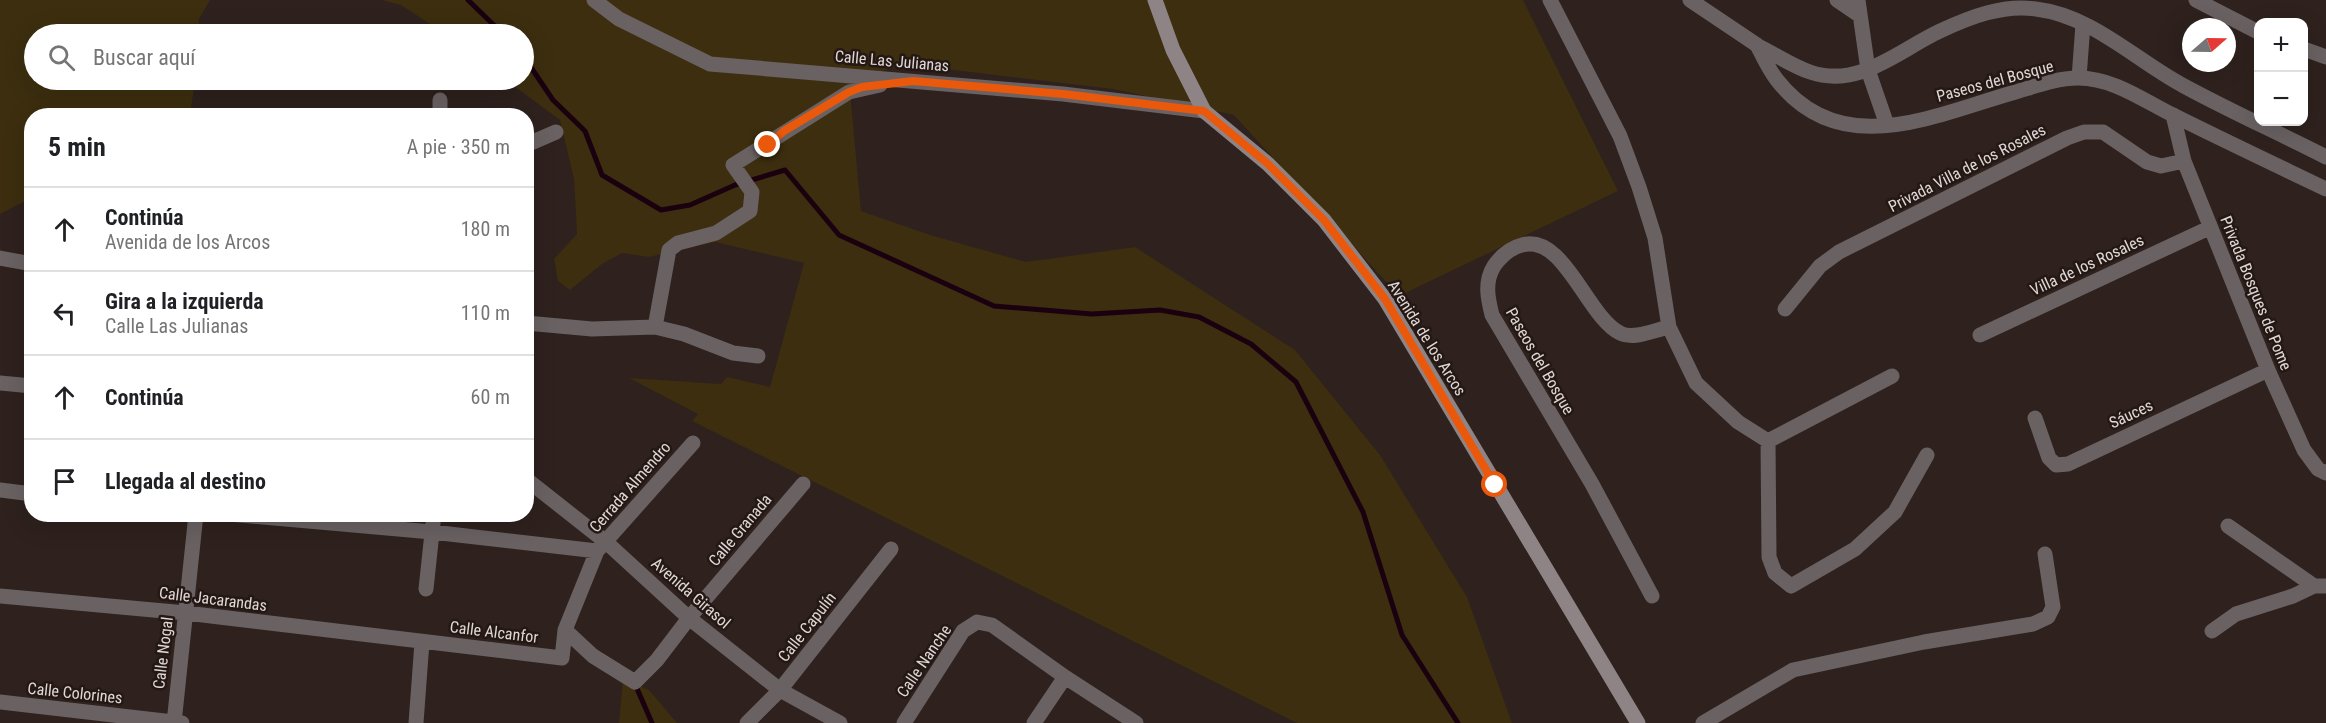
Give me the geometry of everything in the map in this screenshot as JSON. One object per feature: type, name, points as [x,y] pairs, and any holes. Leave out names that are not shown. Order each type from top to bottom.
[{"type":"main road","name":"Avenida de los Arcos","points":[[1155,0],[1173,50],[1204,111],[1268,164],[1324,220],[1385,299],[1638,723]]},
{"type":"street","name":"Calle Las Julianas","points":[[594,0],[619,19],[710,64],[1063,94],[1204,111]]},
{"type":"street","points":[[1550,0],[1620,136],[1640,187],[1655,238],[1669,327],[1696,383],[1738,422],[1768,441]]},
{"type":"street","name":"Paseos del Bosque","points":[[1690,0],[1757,45],[1812,73],[1843,76],[1868,70],[1939,31],[1993,10],[2034,8],[2061,14],[2130,50],[2181,85],[2326,157]]},
{"type":"street","points":[[1837,0],[1859,7],[1868,70],[1887,125]]},
{"type":"street","points":[[2196,0],[2254,29]]},
{"type":"street","points":[[2079,78],[2083,24]]},
{"type":"street","name":"Paseos del Bosque","points":[[1757,45],[1777,80],[1799,103],[1820,118],[1854,127],[1916,122],[2045,84],[2079,78],[2123,88],[2173,115],[2326,189]]},
{"type":"street","points":[[2308,50],[2326,57]]},
{"type":"street","points":[[655,327],[669,250],[678,243],[716,233],[750,211],[750,189],[734,165],[768,145],[807,117],[862,87],[913,81]]},
{"type":"street","name":"Privada Bosques de Pome","points":[[2173,115],[2184,161],[2268,370],[2304,450],[2318,469],[2326,473]]},
{"type":"street","points":[[534,142],[556,132]]},
{"type":"street","name":"Privada Villa de los Rosales","points":[[1785,309],[1820,266],[1839,252],[2067,138],[2084,132],[2103,132],[2147,162],[2161,166],[2184,161]]},
{"type":"street","name":"Villa de los Rosales","points":[[1980,335],[2210,228]]},
{"type":"street","name":"Paseos del Bosque","points":[[1652,597],[1592,484],[1492,315],[1486,292],[1492,269],[1502,255],[1518,246],[1531,243],[1546,247],[1565,265],[1606,324],[1622,334],[1638,334],[1669,327]]},
{"type":"street","points":[[0,258],[24,262]]},
{"type":"street","points":[[534,324],[592,329],[655,327],[684,334],[733,353],[758,356]]},
{"type":"street","name":"Sáuces","points":[[2035,418],[2049,458],[2056,465],[2068,464],[2268,370]]},
{"type":"street","points":[[1768,441],[1892,376]]},
{"type":"street","points":[[0,383],[24,385]]},
{"type":"street","points":[[1768,441],[1769,557],[1775,573],[1791,586],[1855,549],[1895,512],[1927,455]]},
{"type":"street","name":"Cerrada Almendro","points":[[562,658],[565,630],[602,547],[693,443]]},
{"type":"street","name":"Calle Granada","points":[[565,630],[593,656],[635,682],[657,660],[689,618],[803,484]]},
{"type":"street","name":"Avenida Girasol","points":[[534,486],[602,547],[780,690],[840,723]]},
{"type":"street","points":[[0,490],[24,493]]},
{"type":"street","name":"Calle Nogal","points":[[176,723],[195,522]]},
{"type":"street","points":[[319,522],[602,547]]},
{"type":"street","points":[[426,589],[433,522]]},
{"type":"street","points":[[2228,526],[2320,586]]},
{"type":"street","name":"Calle Capulín","points":[[747,723],[780,690],[891,549]]},
{"type":"street","points":[[1703,723],[1793,670],[1924,642],[2033,624],[2048,617],[2054,607],[2045,554]]},
{"type":"street","points":[[2212,631],[2236,614],[2320,586]]},
{"type":"street","name":"Calle Jacarandas","points":[[0,596],[186,613],[422,642]]},
{"type":"street","name":"Calle Nanche","points":[[904,723],[963,631],[977,622],[992,625],[1065,677]]},
{"type":"street","points":[[416,723],[422,642]]},
{"type":"street","name":"Calle Alcanfor","points":[[422,642],[562,658]]},
{"type":"street","points":[[1034,723],[1065,677],[1136,723]]},
{"type":"street","name":"Calle Colorines","points":[[0,702],[176,723]]},
{"type":"shaded area","points":[[0,0],[210,0],[199,19],[199,24],[24,24],[24,90],[194,90],[191,108],[24,108],[24,202],[0,214]]},
{"type":"shaded area","points":[[381,0],[1523,0],[1618,191],[1399,296],[1234,115],[1113,89],[904,64],[849,81],[861,211],[930,235],[1026,262],[1135,247],[1295,350],[1380,455],[1467,597],[1512,723],[1297,723],[692,421],[698,414],[629,378],[721,384],[727,377],[770,387],[804,263],[715,242],[649,257],[622,253],[602,264],[570,290],[558,281],[554,259],[577,234],[574,179],[560,120],[520,90],[534,90],[534,24],[430,24],[401,5]]},
{"type":"shaded area","points":[[623,679],[649,690],[677,723],[619,723]]},
{"type":"waterway","points":[[468,0],[493,24]]},
{"type":"waterway","points":[[534,72],[553,100],[585,131],[602,175],[661,210],[690,205],[735,185],[785,170],[839,235],[994,306],[1092,314],[1160,310],[1199,317],[1251,344],[1296,382],[1363,512],[1402,635],[1458,723]]},
{"type":"waterway","points":[[635,684],[652,723]]},
{"type":"route","points":[[768,145],[784,131],[833,104],[849,92],[862,87],[913,81],[1063,94],[1204,111],[1268,164],[1324,220],[1385,299],[1495,485]]}]
